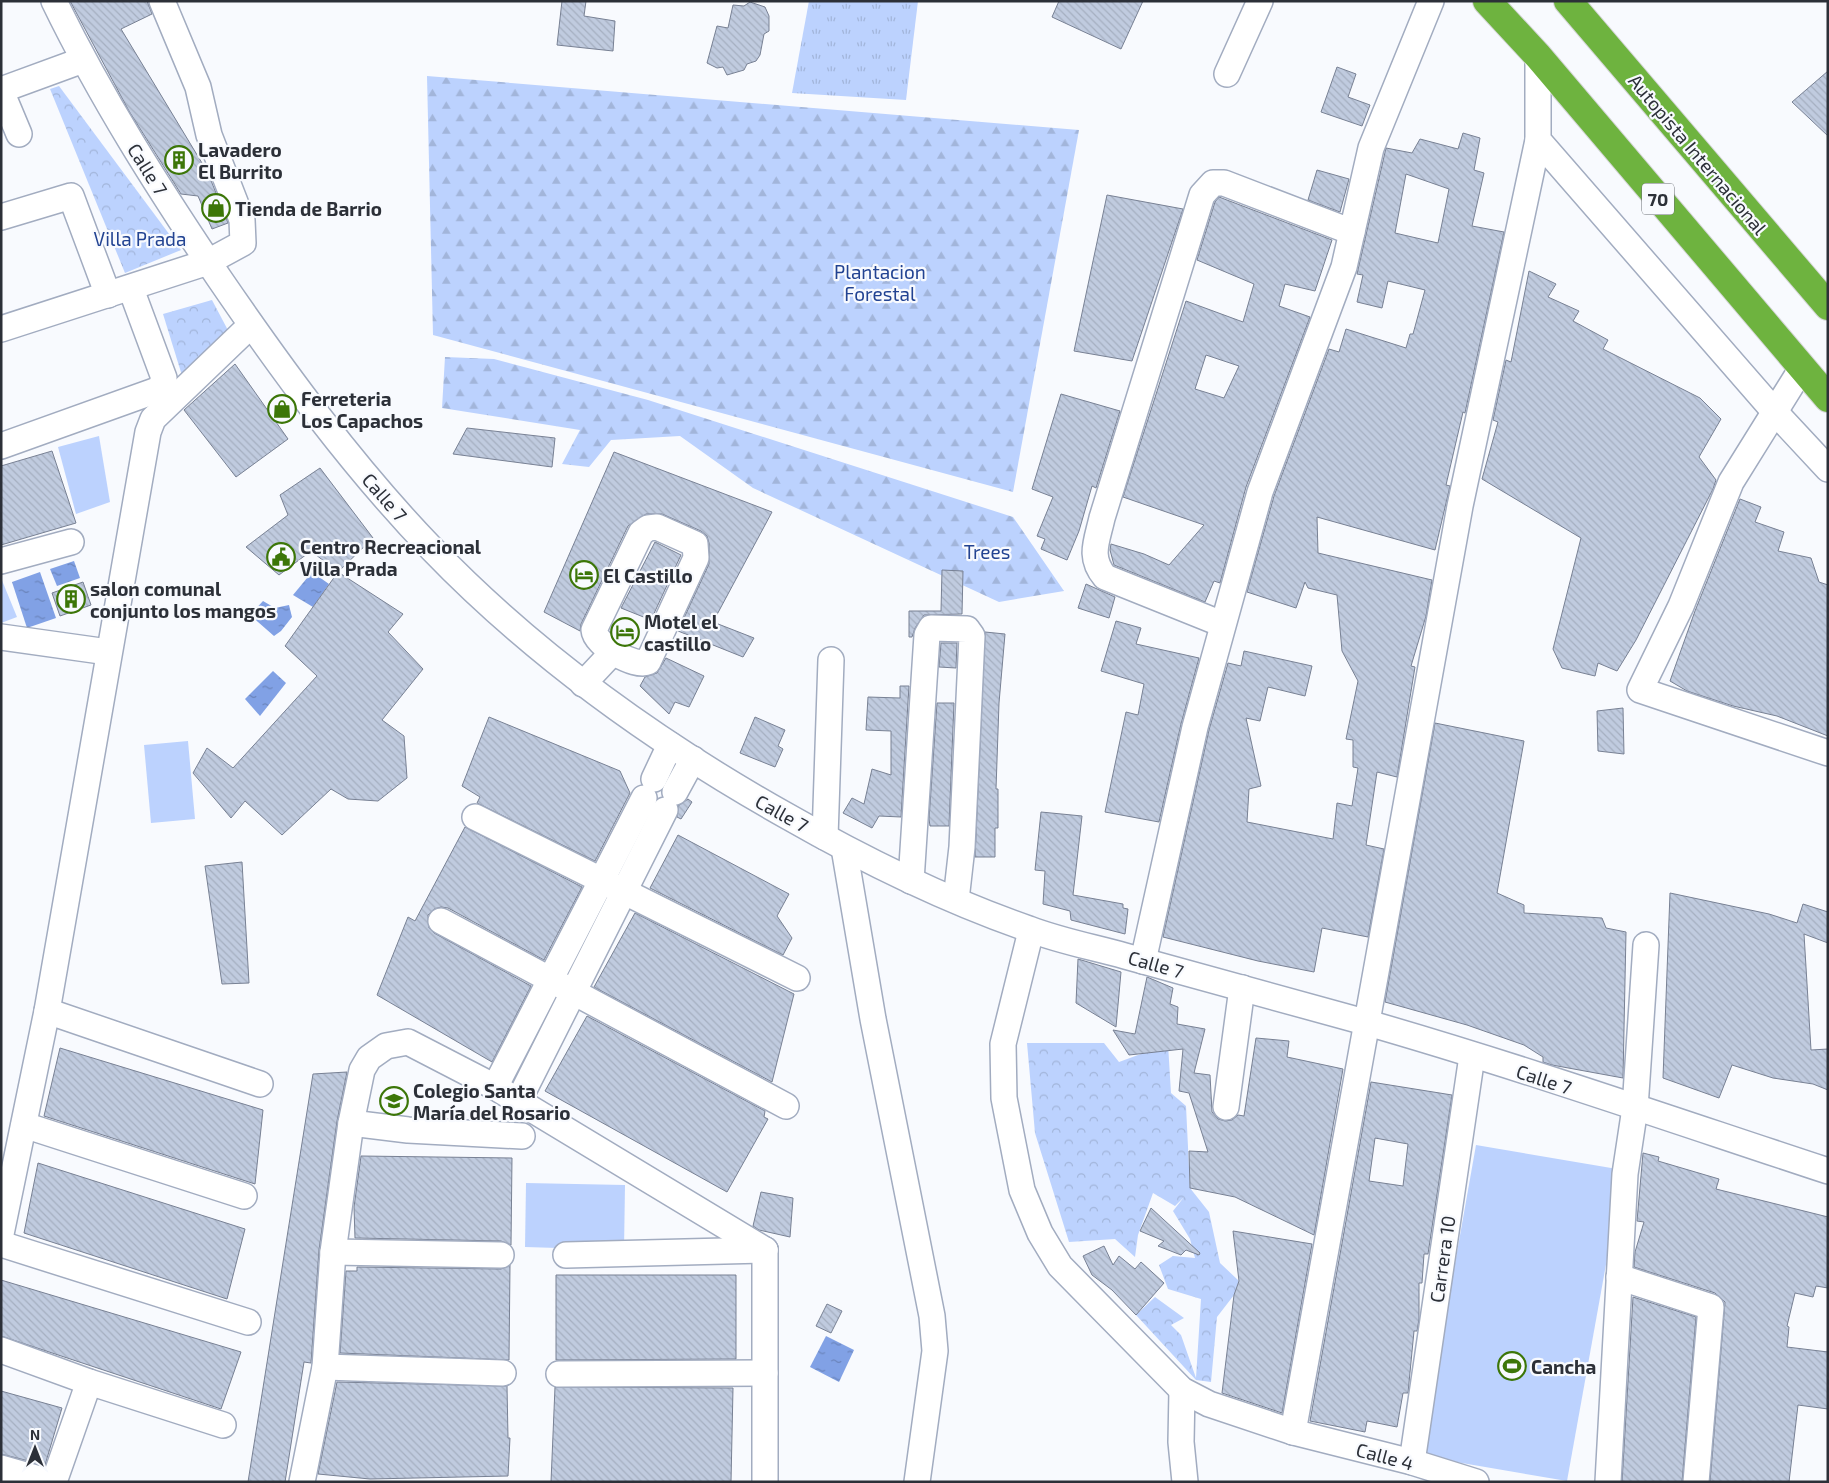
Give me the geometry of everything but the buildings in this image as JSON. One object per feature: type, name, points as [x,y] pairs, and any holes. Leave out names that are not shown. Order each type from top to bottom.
[{"type":"highway","name":"70","points":[[1487,1],[1538,56],[1828,398]]},
{"type":"highway","name":"Autopista Internacional","points":[[1568,1],[1828,306]]},
{"type":"street","name":"Calle 7","points":[[54,1],[80,54],[144,164],[208,262],[251,325],[364,474],[415,531],[515,629],[583,684],[670,745],[751,796],[834,843],[911,881],[1031,930],[1366,1022],[1828,1171]]},
{"type":"street","points":[[1,330],[208,262],[244,243],[242,220],[208,135],[198,87],[162,1]]},
{"type":"street","points":[[1227,74],[1260,1]]},
{"type":"street","points":[[1134,958],[1222,624],[1260,492],[1344,267],[1371,148],[1431,1]]},
{"type":"street","points":[[1,79],[80,54]]},
{"type":"street","points":[[19,134],[1,90],[80,54]]},
{"type":"street","points":[[1294,1432],[1460,506],[1538,140],[1538,56]]},
{"type":"street","points":[[1538,140],[1774,411],[1828,469]]},
{"type":"street","points":[[1222,624],[1105,577],[1096,567],[1094,552],[1102,518],[1202,195],[1213,183],[1224,183],[1352,232]]},
{"type":"street","points":[[1,217],[71,196],[164,378],[160,389],[1,446]]},
{"type":"street","points":[[1,1234],[46,1011],[148,432],[154,420],[251,325]]},
{"type":"street","points":[[1802,368],[1731,482],[1681,606],[1640,690],[1828,753]]},
{"type":"street","points":[[657,527],[695,544],[696,558],[648,662],[639,664],[613,652],[597,638],[594,630],[640,533],[648,528],[657,527]]},
{"type":"street","points":[[1,561],[70,542]]},
{"type":"street","points":[[911,881],[927,635],[931,628],[967,629],[972,636],[962,847],[956,900]]},
{"type":"street","points":[[1,637],[108,652]]},
{"type":"street","points":[[583,684],[613,652]]},
{"type":"street","points":[[831,660],[834,843],[873,1019],[932,1316],[935,1351],[917,1482]]},
{"type":"street","points":[[519,1100],[624,892],[660,795],[670,745]]},
{"type":"street","points":[[495,1087],[602,880],[660,795],[693,759]]},
{"type":"street","points":[[475,817],[797,978]]},
{"type":"street","points":[[441,921],[786,1106]]},
{"type":"street","name":"Calle 4","points":[[1031,930],[1003,1044],[1004,1098],[1022,1190],[1040,1233],[1060,1266],[1182,1390],[1210,1404],[1294,1432],[1412,1462],[1476,1482]]},
{"type":"street","points":[[1608,1482],[1624,1174],[1635,1108],[1646,945]]},
{"type":"street","points":[[1226,1107],[1242,988]]},
{"type":"street","points":[[46,1011],[260,1084]]},
{"type":"street","points":[[302,1482],[325,1367],[333,1252],[351,1123],[362,1070],[369,1058],[386,1046],[399,1042],[408,1042],[495,1087],[766,1250]]},
{"type":"street","name":"Carrera 10","points":[[1412,1462],[1472,1056]]},
{"type":"street","points":[[351,1123],[408,1130],[522,1136]]},
{"type":"street","points":[[24,1125],[244,1196]]},
{"type":"street","points":[[1,1244],[248,1322]]},
{"type":"street","points":[[566,1255],[766,1250]]},
{"type":"street","points":[[765,1482],[766,1250]]},
{"type":"street","points":[[333,1252],[502,1255]]},
{"type":"street","points":[[1618,1277],[1711,1307],[1696,1482]]},
{"type":"street","points":[[1,1350],[89,1382],[223,1425]]},
{"type":"street","points":[[325,1367],[503,1372]]},
{"type":"street","points":[[559,1374],[766,1372]]},
{"type":"street","points":[[1,1468],[52,1482],[89,1382]]},
{"type":"street","points":[[1182,1390],[1181,1442],[1185,1482]]},
{"type":"green space","points":[[809,1],[918,1],[906,100],[792,93]]},
{"type":"green space","name":"Plantacion Forestal","points":[[427,76],[1079,130],[1013,492],[433,335]]},
{"type":"green space","name":"Villa Prada","points":[[59,86],[181,250],[125,273],[50,89]]},
{"type":"green space","points":[[212,300],[231,336],[184,382],[163,314]]},
{"type":"green space","name":"Trees","points":[[445,357],[494,359],[648,400],[1013,517],[1064,591],[999,602],[753,488],[680,436],[611,440],[589,467],[562,464],[580,430],[442,408]]},
{"type":"green space","points":[[99,436],[110,502],[76,514],[58,447]]},
{"type":"green space","points":[[1,578],[17,617],[1,623]]},
{"type":"green space","points":[[188,741],[195,819],[151,823],[144,745]]},
{"type":"green space","points":[[1027,1043],[1104,1043],[1119,1062],[1168,1044],[1171,1093],[1186,1106],[1190,1188],[1209,1212],[1220,1263],[1239,1281],[1234,1295],[1217,1317],[1211,1382],[1196,1380],[1136,1315],[1155,1297],[1184,1318],[1171,1325],[1181,1335],[1196,1378],[1201,1299],[1168,1289],[1159,1265],[1173,1256],[1195,1258],[1190,1239],[1173,1211],[1184,1197],[1175,1206],[1153,1193],[1138,1235],[1135,1257],[1115,1239],[1069,1242],[1035,1133]]},
{"type":"green space","name":"Cancha","points":[[1476,1145],[1623,1170],[1567,1481],[1421,1456]]},
{"type":"green space","points":[[526,1183],[625,1185],[624,1250],[525,1247]]},
{"type":"water","points":[[74,561],[80,578],[57,586],[50,569]]},
{"type":"water","points":[[40,572],[56,618],[27,628],[12,582]]},
{"type":"water","points":[[312,572],[329,584],[313,607],[293,595]]},
{"type":"water","points":[[263,601],[275,608],[289,605],[292,617],[281,631],[274,636],[250,615]]},
{"type":"water","points":[[273,671],[286,683],[260,716],[245,699]]},
{"type":"water","points":[[826,1336],[854,1350],[839,1382],[810,1367]]},
{"type":"place","name":"Lavadero El Burrito","points":[[179,160]]},
{"type":"place","name":"Tienda de Barrio","points":[[216,208]]},
{"type":"place","name":"Ferreteria Los Capachos","points":[[282,409]]},
{"type":"place","name":"Centro Recreacional Villa Prada","points":[[281,557]]},
{"type":"place","name":"El Castillo","points":[[584,575]]},
{"type":"place","name":"salon comunal conjunto los mangos","points":[[71,599]]},
{"type":"place","name":"Motel el castillo","points":[[625,632]]},
{"type":"place","name":"Colegio Santa María del Rosario","points":[[394,1101]]},
{"type":"place","name":"Cancha","points":[[1512,1366]]}]
